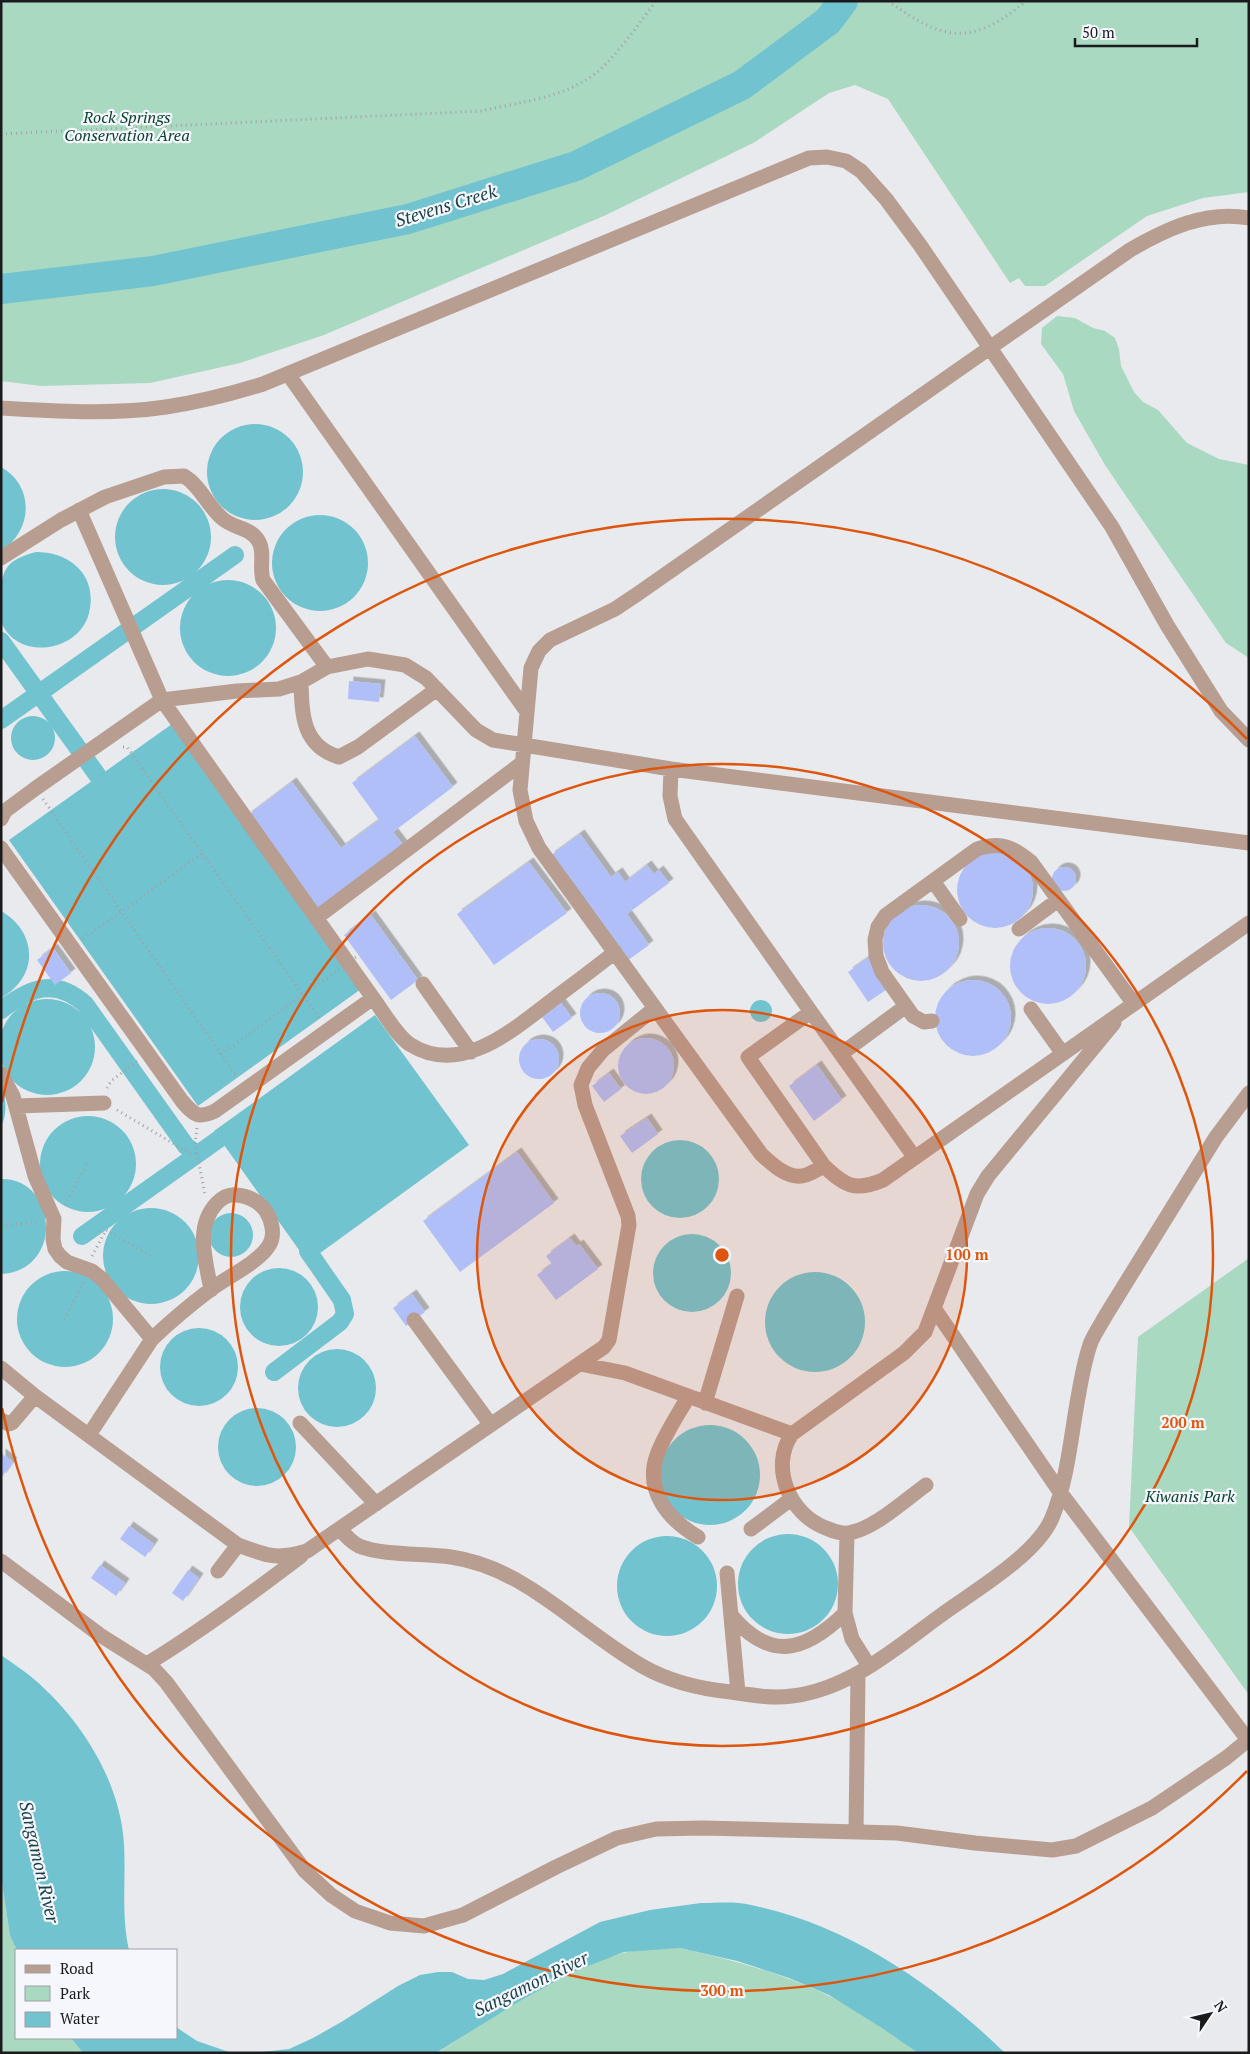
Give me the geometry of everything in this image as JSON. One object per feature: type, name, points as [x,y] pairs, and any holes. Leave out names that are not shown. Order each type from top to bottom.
[{"type":"lane","points":[[1,408],[60,412],[123,411],[165,407],[211,399],[263,384],[809,158],[827,156],[846,161],[861,171],[886,198],[1112,527],[1167,625],[1221,711],[1249,740]]},
{"type":"lane","points":[[824,1166],[805,1176],[791,1175],[776,1168],[761,1154],[539,848],[526,821],[520,790],[531,668],[539,651],[550,640],[622,604],[1102,268],[1159,233],[1200,218],[1238,216],[1249,218]]},
{"type":"lane","points":[[288,374],[527,712]]},
{"type":"lane","points":[[1,558],[79,510],[105,497],[164,477],[184,476],[190,480],[222,518],[234,526],[251,532],[255,536],[260,546],[261,572],[264,580],[327,667]]},
{"type":"lane","points":[[79,510],[133,638],[162,700],[373,998],[409,1045],[428,1054],[446,1055],[471,1052],[489,1045],[508,1034],[615,952]]},
{"type":"lane","points":[[2,813],[162,700],[236,691],[279,690],[301,682],[327,667],[368,659],[405,665],[426,678],[476,730],[493,740],[671,769],[1249,843]]},
{"type":"lane","points":[[301,682],[302,711],[306,729],[325,752],[339,757],[358,747],[437,689]]},
{"type":"lane","points":[[316,918],[522,763]]},
{"type":"lane","points":[[671,769],[670,796],[674,818],[915,1158]]},
{"type":"lane","points":[[932,1021],[918,1020],[882,972],[876,956],[875,940],[878,927],[886,915],[977,849],[991,844],[1006,846],[1020,852],[1031,862],[1130,1006]]},
{"type":"lane","points":[[1,848],[182,1101],[190,1111],[199,1116],[215,1111],[373,998]]},
{"type":"lane","points":[[934,881],[960,919]]},
{"type":"lane","points":[[1019,929],[1058,900]]},
{"type":"lane","points":[[811,1012],[748,1057],[824,1166],[839,1180],[854,1187],[869,1186],[883,1180],[915,1158],[1249,922]]},
{"type":"lane","points":[[423,984],[471,1052]]},
{"type":"lane","points":[[841,1054],[906,1006]]},
{"type":"lane","points":[[926,1485],[872,1524],[847,1534],[822,1527],[810,1519],[792,1499],[786,1488],[782,1464],[786,1443],[792,1434],[904,1353],[925,1332],[977,1194],[988,1176],[1130,1006]]},
{"type":"lane","points":[[147,1664],[213,1622],[307,1551],[604,1348],[609,1340],[629,1225],[624,1207],[585,1106],[582,1086],[588,1068],[603,1050],[656,1008]]},
{"type":"lane","points":[[1031,1009],[1063,1054]]},
{"type":"lane","points":[[1,1074],[17,1106],[35,1176],[54,1219],[53,1239],[55,1249],[66,1262],[86,1272],[92,1272],[102,1279],[152,1339]]},
{"type":"lane","points":[[340,1529],[348,1539],[358,1546],[374,1550],[452,1557],[479,1563],[502,1572],[541,1595],[622,1654],[645,1668],[679,1681],[720,1691],[764,1696],[792,1696],[834,1684],[863,1670],[1010,1565],[1039,1538],[1051,1521],[1060,1492],[1083,1370],[1091,1344],[1106,1315],[1216,1137],[1249,1093]]},
{"type":"lane","points":[[17,1106],[102,1103]]},
{"type":"lane","points":[[89,1435],[152,1339],[211,1290],[257,1257],[269,1246],[273,1234],[271,1221],[255,1200],[243,1195],[231,1195],[220,1200],[204,1221],[202,1236],[211,1290]]},
{"type":"lane","points":[[705,1403],[737,1296]]},
{"type":"lane","points":[[1,1561],[100,1635],[147,1664],[166,1682],[305,1871],[331,1895],[354,1911],[390,1923],[424,1926],[463,1915],[617,1838],[656,1829],[703,1828],[897,1833],[1029,1849],[1052,1850],[1076,1846],[1152,1808],[1226,1758],[1249,1740],[1060,1492],[934,1308]]},
{"type":"lane","points":[[414,1320],[491,1425]]},
{"type":"lane","points":[[580,1364],[625,1373],[792,1434]]},
{"type":"lane","points":[[4,1377],[35,1396],[238,1545],[264,1555],[286,1558],[307,1551]]},
{"type":"lane","points":[[1,1420],[12,1424],[35,1396]]},
{"type":"lane","points":[[688,1397],[657,1454],[654,1466],[654,1480],[658,1495],[665,1509],[675,1521],[698,1537]]},
{"type":"lane","points":[[300,1423],[376,1504]]},
{"type":"lane","points":[[751,1529],[792,1499]]},
{"type":"lane","points":[[847,1534],[845,1613],[863,1670],[856,1832]]},
{"type":"lane","points":[[218,1571],[238,1545]]},
{"type":"lane","points":[[727,1572],[738,1693]]},
{"type":"lane","points":[[731,1616],[741,1628],[754,1638],[768,1644],[783,1647],[798,1645],[812,1639],[825,1631],[845,1613]]},
{"type":"path","points":[[1,134],[481,111],[543,97],[583,82],[598,72],[608,61],[656,1]]},
{"type":"path","points":[[888,1],[933,28],[948,33],[963,34],[988,28],[1000,22],[1026,1]]},
{"type":"path","points":[[131,753],[320,1019]]},
{"type":"path","points":[[50,810],[238,1077]]},
{"type":"path","points":[[81,941],[203,853]]},
{"type":"path","points":[[221,1054],[359,955]]},
{"type":"path","points":[[134,1064],[111,1081],[102,1103],[192,1154],[197,1153]]},
{"type":"path","points":[[195,1144],[209,1212]]},
{"type":"path","points":[[64,1206],[88,1162]]},
{"type":"path","points":[[1,1226],[47,1220]]},
{"type":"path","points":[[64,1319],[106,1230],[151,1256]]},
{"type":"green space","name":"Rock Springs Conservation Area","points":[[1,1],[1249,1],[1249,192],[1203,198],[1147,216],[1045,286],[1025,286],[1019,278],[1010,283],[888,99],[855,85],[829,93],[755,142],[606,215],[324,335],[240,363],[150,383],[41,386],[1,381]]},
{"type":"green space","points":[[1057,316],[1075,318],[1093,328],[1105,331],[1115,338],[1119,349],[1121,366],[1134,392],[1143,402],[1158,410],[1187,443],[1219,459],[1249,465],[1249,658],[1226,643],[1105,465],[1074,411],[1063,374],[1041,344],[1042,328]]},
{"type":"green space","name":"Kiwanis Park","points":[[1249,1258],[1249,1695],[1129,1527],[1138,1337]]},
{"type":"green space","points":[[1,1876],[10,1936],[16,1949],[15,2039],[72,2039],[83,2053],[1,2053]]},
{"type":"green space","points":[[680,1948],[755,1967],[809,1987],[862,2014],[918,2053],[437,2053],[503,2010],[574,1971],[630,1951]]},
{"type":"water","points":[[255,424],[273,428],[289,438],[299,454],[303,472],[299,490],[289,506],[273,516],[255,520],[237,516],[221,506],[211,490],[207,472],[211,454],[221,438],[237,428]]},
{"type":"water","points":[[1,467],[12,475],[20,485],[26,509],[24,521],[19,532],[12,542],[1,551]]},
{"type":"water","points":[[163,489],[181,493],[197,503],[207,519],[211,537],[207,555],[197,571],[181,581],[163,585],[145,581],[129,571],[119,555],[115,537],[119,519],[129,503],[145,493]]},
{"type":"water","points":[[320,515],[338,519],[354,529],[364,545],[368,563],[364,581],[354,597],[338,607],[320,611],[302,607],[286,597],[276,581],[272,563],[276,545],[286,529],[302,519]]},
{"type":"water","points":[[36,552],[60,556],[71,562],[85,577],[91,600],[89,613],[83,626],[74,636],[62,643],[49,647],[35,647],[22,644],[11,636],[1,621],[1,585],[5,571],[14,561]]},
{"type":"water","points":[[228,580],[246,584],[262,594],[272,610],[276,628],[272,646],[262,662],[246,672],[228,676],[210,672],[194,662],[184,646],[180,628],[184,610],[194,594],[210,584]]},
{"type":"water","points":[[37,716],[49,722],[54,729],[54,747],[49,754],[42,759],[29,760],[21,757],[14,750],[11,734],[14,726],[21,719]]},
{"type":"water","points":[[172,724],[361,989],[198,1106],[9,840]]},
{"type":"water","points":[[1,911],[13,920],[22,931],[27,942],[29,954],[27,967],[22,978],[13,989],[1,998]]},
{"type":"water","points":[[47,999],[65,1003],[81,1013],[91,1029],[95,1047],[91,1065],[81,1081],[65,1091],[47,1095],[29,1091],[13,1081],[3,1065],[-1,1047],[3,1029],[13,1013],[29,1003]]},
{"type":"water","points":[[761,1000],[769,1003],[772,1011],[769,1019],[761,1022],[753,1019],[750,1011],[753,1003]]},
{"type":"water","points":[[375,1015],[469,1145],[316,1256],[311,1249],[302,1254],[214,1131]]},
{"type":"water","points":[[1,1086],[5,1107],[1,1127]]},
{"type":"water","points":[[88,1116],[106,1120],[122,1130],[132,1146],[136,1164],[132,1182],[122,1198],[106,1208],[88,1212],[70,1208],[54,1198],[44,1182],[40,1164],[44,1146],[54,1130],[70,1120]]},
{"type":"water","points":[[672,1140],[688,1140],[702,1146],[713,1157],[719,1171],[719,1187],[713,1201],[702,1212],[688,1218],[672,1218],[658,1212],[647,1201],[641,1187],[641,1171],[647,1157],[658,1146]]},
{"type":"water","points":[[1,1179],[20,1183],[34,1193],[43,1208],[46,1225],[44,1242],[36,1258],[21,1269],[1,1274]]},
{"type":"water","points":[[151,1208],[169,1212],[185,1222],[195,1238],[199,1256],[195,1274],[185,1290],[169,1300],[151,1304],[133,1300],[117,1290],[107,1274],[103,1256],[107,1238],[117,1222],[133,1212]]},
{"type":"water","points":[[227,1213],[235,1213],[247,1219],[253,1235],[247,1251],[235,1257],[227,1257],[215,1251],[209,1239],[209,1231],[215,1219]]},
{"type":"water","points":[[684,1234],[700,1234],[714,1240],[725,1251],[731,1265],[731,1281],[725,1295],[714,1306],[700,1312],[684,1312],[670,1306],[659,1295],[653,1281],[653,1265],[659,1251],[670,1240]]},
{"type":"water","points":[[271,1268],[287,1268],[301,1274],[312,1285],[318,1299],[318,1315],[312,1329],[301,1340],[287,1346],[271,1346],[257,1340],[246,1329],[240,1315],[240,1299],[246,1285],[257,1274]]},
{"type":"water","points":[[65,1271],[83,1275],[99,1285],[109,1301],[113,1319],[109,1337],[99,1353],[83,1363],[65,1367],[47,1363],[31,1353],[21,1337],[17,1319],[21,1301],[31,1285],[47,1275]]},
{"type":"water","points":[[815,1272],[834,1276],[850,1287],[861,1303],[865,1322],[861,1341],[850,1357],[834,1368],[815,1372],[796,1368],[780,1357],[769,1341],[765,1322],[769,1303],[780,1287],[796,1276]]},
{"type":"water","points":[[191,1328],[207,1328],[221,1334],[232,1345],[238,1359],[238,1375],[232,1389],[221,1400],[207,1406],[191,1406],[177,1400],[166,1389],[160,1375],[160,1359],[166,1345],[177,1334]]},
{"type":"water","points":[[329,1349],[345,1349],[359,1355],[370,1366],[376,1380],[376,1396],[370,1410],[359,1421],[345,1427],[329,1427],[315,1421],[304,1410],[298,1396],[298,1380],[304,1366],[315,1355]]},
{"type":"water","points":[[249,1408],[265,1408],[279,1414],[290,1425],[296,1439],[296,1455],[290,1469],[279,1480],[265,1486],[249,1486],[235,1480],[224,1469],[218,1455],[218,1439],[224,1425],[235,1414]]},
{"type":"water","points":[[710,1425],[729,1429],[745,1440],[756,1456],[760,1475],[756,1494],[745,1510],[729,1521],[710,1525],[691,1521],[675,1510],[664,1494],[660,1475],[664,1456],[675,1440],[691,1429]]},
{"type":"water","points":[[788,1534],[807,1538],[823,1549],[834,1565],[838,1584],[834,1603],[823,1619],[807,1630],[788,1634],[769,1630],[753,1619],[742,1603],[738,1584],[742,1565],[753,1549],[769,1538]]},
{"type":"water","points":[[667,1536],[686,1540],[702,1551],[713,1567],[717,1586],[713,1605],[702,1621],[686,1632],[667,1636],[648,1632],[632,1621],[621,1605],[617,1586],[621,1567],[632,1551],[648,1540]]},
{"type":"water","name":"Sangamon River","points":[[1,1655],[35,1680],[68,1714],[83,1733],[106,1775],[121,1821],[124,1844],[124,1911],[129,1949],[16,1949],[10,1936],[1,1876]]},
{"type":"water","name":"Sangamon River","points":[[701,1903],[745,1904],[787,1914],[856,1942],[919,1981],[978,2028],[1005,2053],[918,2053],[829,1995],[789,1978],[737,1961],[680,1948],[624,1952],[570,1973],[518,2002],[436,2053],[254,2053],[289,2049],[313,2038],[398,1986],[420,1975],[452,1972],[468,1979],[484,1980],[503,1974],[600,1922],[650,1910]]},
{"type":"water","points":[[178,2028],[197,2041],[232,2053],[83,2053],[72,2039],[178,2039]]},
{"type":"building","points":[[349,681],[381,684],[379,702],[348,699]]},
{"type":"building","points":[[415,736],[453,787],[393,832],[403,845],[317,909],[247,816],[292,782],[341,848],[379,820],[352,783]]},
{"type":"building","points":[[580,834],[611,877],[618,872],[625,882],[647,865],[654,874],[659,870],[669,883],[627,914],[649,945],[627,961],[550,856]]},
{"type":"building","points":[[995,852],[1010,855],[1022,863],[1030,875],[1033,890],[1030,905],[1022,917],[1010,925],[995,928],[980,925],[968,917],[960,905],[957,890],[960,875],[968,863],[980,855]]},
{"type":"building","points":[[529,862],[567,913],[494,965],[457,914]]},
{"type":"building","points":[[1064,867],[1073,870],[1076,879],[1073,888],[1064,891],[1055,888],[1052,879],[1055,870]]},
{"type":"building","points":[[921,905],[935,908],[948,916],[956,929],[959,943],[956,957],[948,970],[935,978],[921,981],[907,978],[894,970],[886,957],[883,943],[886,929],[894,916],[907,908]]},
{"type":"building","points":[[371,915],[418,980],[391,1000],[344,935]]},
{"type":"building","points":[[1048,928],[1063,931],[1075,939],[1083,951],[1086,966],[1083,981],[1075,993],[1063,1001],[1048,1004],[1033,1001],[1021,993],[1013,981],[1010,966],[1013,951],[1021,939],[1033,931]]},
{"type":"building","points":[[53,948],[71,973],[55,985],[37,960]]},
{"type":"building","points":[[868,958],[889,988],[868,1002],[848,972]]},
{"type":"building","points":[[973,980],[988,983],[1000,991],[1008,1003],[1011,1018],[1008,1033],[1000,1045],[988,1053],[973,1056],[958,1053],[946,1045],[938,1033],[935,1018],[938,1003],[946,991],[958,983]]},
{"type":"building","points":[[604,993],[611,996],[617,1002],[620,1013],[619,1021],[611,1030],[604,1033],[596,1033],[589,1030],[581,1021],[580,1009],[583,1002],[592,994]]},
{"type":"building","points":[[561,1003],[572,1018],[553,1032],[542,1017]]},
{"type":"building","points":[[640,1038],[652,1038],[662,1042],[670,1050],[674,1066],[670,1082],[662,1090],[652,1094],[640,1094],[630,1090],[622,1082],[618,1072],[618,1060],[622,1050],[630,1042]]},
{"type":"building","points":[[543,1039],[550,1042],[556,1048],[559,1059],[558,1067],[550,1076],[543,1079],[535,1079],[528,1076],[520,1067],[519,1055],[522,1048],[531,1040]]},
{"type":"building","points":[[817,1065],[842,1100],[814,1121],[789,1086]]},
{"type":"building","points":[[609,1073],[621,1089],[604,1102],[592,1086]]},
{"type":"building","points":[[647,1118],[658,1134],[632,1153],[620,1136]]},
{"type":"building","points":[[517,1152],[554,1203],[460,1272],[423,1221]]},
{"type":"building","points":[[570,1238],[576,1246],[579,1244],[598,1269],[556,1300],[537,1275],[552,1264],[546,1256]]},
{"type":"building","points":[[412,1294],[425,1312],[406,1326],[393,1308]]},
{"type":"building","points":[[1,1453],[13,1462],[1,1478]]},
{"type":"building","points":[[129,1526],[154,1544],[145,1557],[120,1539]]},
{"type":"building","points":[[100,1565],[125,1583],[116,1596],[91,1578]]},
{"type":"building","points":[[188,1570],[199,1578],[183,1601],[172,1593]]},
{"type":"waterway","name":"Stevens Creek","points":[[1,289],[153,271],[408,219],[576,166],[742,85],[828,21],[843,1]]},
{"type":"waterway","points":[[1,720],[235,555]]},
{"type":"waterway","points":[[1,641],[98,776]]},
{"type":"waterway","points":[[1,1010],[22,996],[42,989],[63,990],[74,996],[85,1004],[186,1146],[199,1153]]},
{"type":"waterway","points":[[82,1236],[219,1139]]},
{"type":"waterway","points":[[274,1372],[340,1322],[345,1314],[342,1300],[308,1251]]}]
